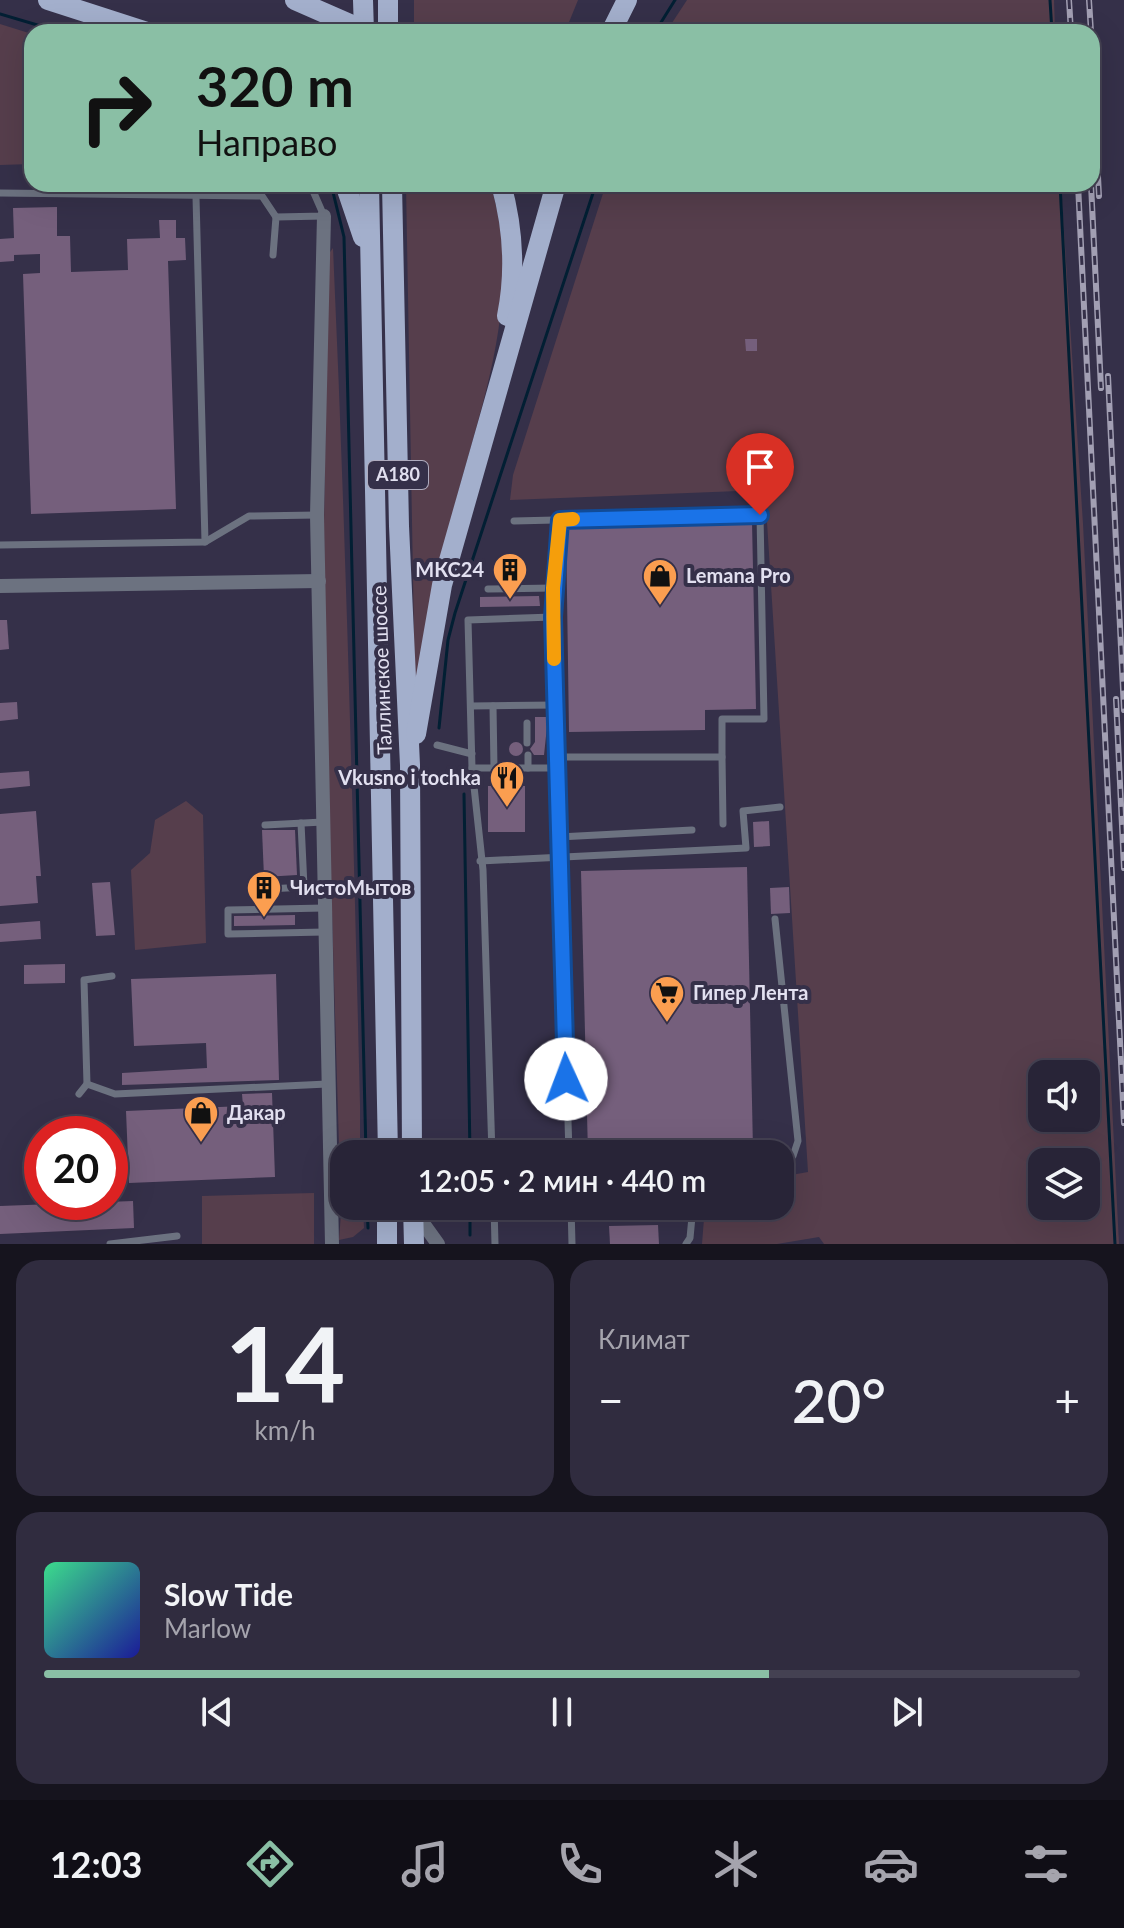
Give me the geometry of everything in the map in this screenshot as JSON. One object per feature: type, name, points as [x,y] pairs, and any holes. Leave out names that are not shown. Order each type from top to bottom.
[{"type":"main road","points":[[48,0],[122,24]]},
{"type":"main road","points":[[295,0],[348,24]]},
{"type":"main road","points":[[363,0],[365,24]]},
{"type":"main road","points":[[388,0],[388,24]]},
{"type":"main road","points":[[615,24],[627,0]]},
{"type":"main road","points":[[348,192],[371,260]]},
{"type":"main road","name":"Таллинское шоссе","points":[[369,192],[388,1140]]},
{"type":"main road","name":"Таллинское шоссе","points":[[392,192],[399,526],[410,765],[412,1140]]},
{"type":"main road","points":[[485,425],[513,270],[511,217],[503,192]]},
{"type":"main road","points":[[410,765],[442,585],[554,192]]},
{"type":"main road","points":[[387,1220],[388,1241]]},
{"type":"main road","points":[[413,1220],[414,1244]]},
{"type":"street","points":[[324,216],[317,515],[332,1244]]},
{"type":"street","points":[[0,586],[319,581]]},
{"type":"street","points":[[422,1220],[438,1244]]},
{"type":"lane","points":[[276,217],[324,216],[314,192]]},
{"type":"lane","points":[[0,193],[262,196],[276,217],[273,255]]},
{"type":"lane","points":[[196,197],[205,542]]},
{"type":"lane","points":[[0,545],[205,542],[249,516],[317,515]]},
{"type":"lane","points":[[514,521],[760,515],[764,719],[722,719],[723,824]]},
{"type":"lane","points":[[560,520],[553,617],[569,1140]]},
{"type":"lane","points":[[488,589],[553,588]]},
{"type":"lane","points":[[491,1140],[480,861],[472,768],[468,620],[553,617]]},
{"type":"lane","points":[[471,706],[493,706],[527,715],[555,705]]},
{"type":"lane","points":[[493,706],[494,768]]},
{"type":"lane","points":[[527,715],[527,743]]},
{"type":"lane","points":[[437,745],[472,754]]},
{"type":"lane","points":[[528,755],[528,768]]},
{"type":"lane","points":[[557,757],[722,757]]},
{"type":"lane","points":[[472,768],[557,768]]},
{"type":"lane","points":[[480,861],[559,860],[577,854],[746,848],[743,811],[780,807]]},
{"type":"lane","points":[[265,825],[323,822]]},
{"type":"lane","points":[[301,823],[304,887]]},
{"type":"lane","points":[[559,837],[692,830]]},
{"type":"lane","points":[[268,889],[324,886]]},
{"type":"lane","points":[[324,908],[228,910],[228,934],[324,932]]},
{"type":"lane","points":[[775,919],[798,1141],[794,1153]]},
{"type":"lane","points":[[79,1094],[87,1084],[84,980],[112,976]]},
{"type":"lane","points":[[87,1084],[115,1094],[327,1084]]},
{"type":"lane","points":[[494,1220],[495,1244]]},
{"type":"lane","points":[[571,1220],[572,1244]]},
{"type":"lane","points":[[686,1244],[690,1238],[692,1220]]},
{"type":"lane","points":[[110,1244],[177,1236]]},
{"type":"shaded area","points":[[414,0],[578,0],[568,24],[414,24]]},
{"type":"shaded area","points":[[687,0],[1054,0],[1055,24],[671,24]]},
{"type":"shaded area","points":[[0,24],[24,32],[24,164],[0,165]]},
{"type":"shaded area","points":[[406,192],[492,192],[500,227],[503,270],[501,312],[484,398],[445,545],[415,691]]},
{"type":"shaded area","points":[[603,192],[1062,192],[1083,524],[1119,1244],[824,1244],[819,1237],[777,1244],[702,1244],[704,1220],[794,1220],[794,1174],[808,1172],[765,490],[510,500],[513,475]]},
{"type":"shaded area","points":[[333,248],[360,1140],[339,1140],[326,712],[324,525],[328,255]]},
{"type":"shaded area","points":[[186,801],[203,815],[206,943],[135,950],[131,870],[150,853],[155,820]]},
{"type":"shaded area","points":[[314,1193],[314,1244],[202,1244],[202,1196]]},
{"type":"shaded area","points":[[340,1220],[364,1220],[364,1228],[353,1237],[339,1240]]},
{"type":"building","points":[[57,207],[57,236],[70,236],[71,272],[128,270],[127,239],[160,238],[159,220],[176,220],[176,238],[185,238],[186,260],[168,261],[176,509],[31,514],[23,274],[40,273],[40,254],[14,255],[14,261],[0,262],[0,239],[14,238],[13,208]]},
{"type":"building","points":[[745,339],[757,339],[757,351],[746,351]]},
{"type":"building","name":"Lemana Pro","points":[[752,522],[756,709],[705,710],[705,730],[569,732],[566,526]]},
{"type":"building","name":"МКС24","points":[[539,596],[540,606],[480,607],[480,597]]},
{"type":"building","points":[[0,620],[7,620],[9,649],[0,650]]},
{"type":"building","points":[[17,702],[18,719],[0,721],[0,703]]},
{"type":"building","points":[[535,717],[548,717],[544,755],[534,755],[530,749],[535,742]]},
{"type":"building","points":[[516,742],[523,749],[516,756],[509,749]]},
{"type":"building","points":[[29,771],[30,786],[0,789],[0,773]]},
{"type":"building","name":"Vkusno i tochka","points":[[488,786],[525,786],[525,832],[488,832]]},
{"type":"building","points":[[36,811],[41,876],[36,876],[38,903],[0,906],[0,814]]},
{"type":"building","points":[[769,821],[770,846],[754,847],[753,822]]},
{"type":"building","points":[[262,830],[295,830],[297,875],[264,877]]},
{"type":"building","name":"Гипер Лента","points":[[747,867],[753,1140],[588,1140],[581,871]]},
{"type":"building","points":[[110,882],[115,935],[96,936],[92,883]]},
{"type":"building","points":[[789,887],[790,913],[771,914],[770,888]]},
{"type":"building","name":"ЧистоМытов","points":[[295,915],[295,925],[234,926],[234,916]]},
{"type":"building","points":[[40,921],[41,939],[0,942],[0,924]]},
{"type":"building","points":[[65,964],[65,983],[24,984],[24,965]]},
{"type":"building","name":"Дакар","points":[[276,974],[279,1080],[122,1085],[122,1073],[207,1068],[206,1043],[134,1046],[131,979]]},
{"type":"building","name":"Дакар","points":[[272,1093],[275,1177],[129,1183],[126,1111],[243,1106],[242,1094]]},
{"type":"building","points":[[128,1201],[133,1201],[134,1228],[0,1234],[0,1206],[24,1205],[24,1220],[128,1220]]},
{"type":"building","points":[[658,1225],[659,1244],[610,1244],[609,1226]]},
{"type":"waterway","points":[[660,24],[675,0]]},
{"type":"waterway","points":[[1050,0],[1052,24]]},
{"type":"waterway","points":[[0,14],[34,24]]},
{"type":"waterway","points":[[333,192],[344,237],[366,1140]]},
{"type":"waterway","points":[[439,728],[448,640],[455,613],[593,192]]},
{"type":"waterway","points":[[1060,192],[1115,1244]]},
{"type":"waterway","points":[[464,794],[470,1140]]},
{"type":"waterway","points":[[368,1220],[368,1228]]},
{"type":"waterway","points":[[470,1220],[470,1235]]},
{"type":"railway","points":[[1069,0],[1070,24]]},
{"type":"railway","points":[[1089,0],[1090,24]]},
{"type":"railway","points":[[1078,192],[1124,1123]]},
{"type":"railway","points":[[1091,192],[1101,388]]},
{"type":"railway","points":[[1099,192],[1099,196]]},
{"type":"railway","points":[[1108,376],[1124,710]]},
{"type":"railway","points":[[1116,699],[1124,868]]},
{"type":"slow traffic","points":[[554,659],[553,588],[560,520],[573,519]]},
{"type":"place","name":"МКС24","points":[[510,601]]},
{"type":"place","name":"Lemana Pro","points":[[660,607]]},
{"type":"place","name":"Vkusno i tochka","points":[[507,809]]},
{"type":"place","name":"ЧистоМытов","points":[[264,919]]},
{"type":"place","name":"Гипер Лента","points":[[667,1024]]},
{"type":"place","name":"Дакар","points":[[201,1144]]},
{"type":"route","points":[[566,1079],[553,617],[560,520],[760,515]]}]
